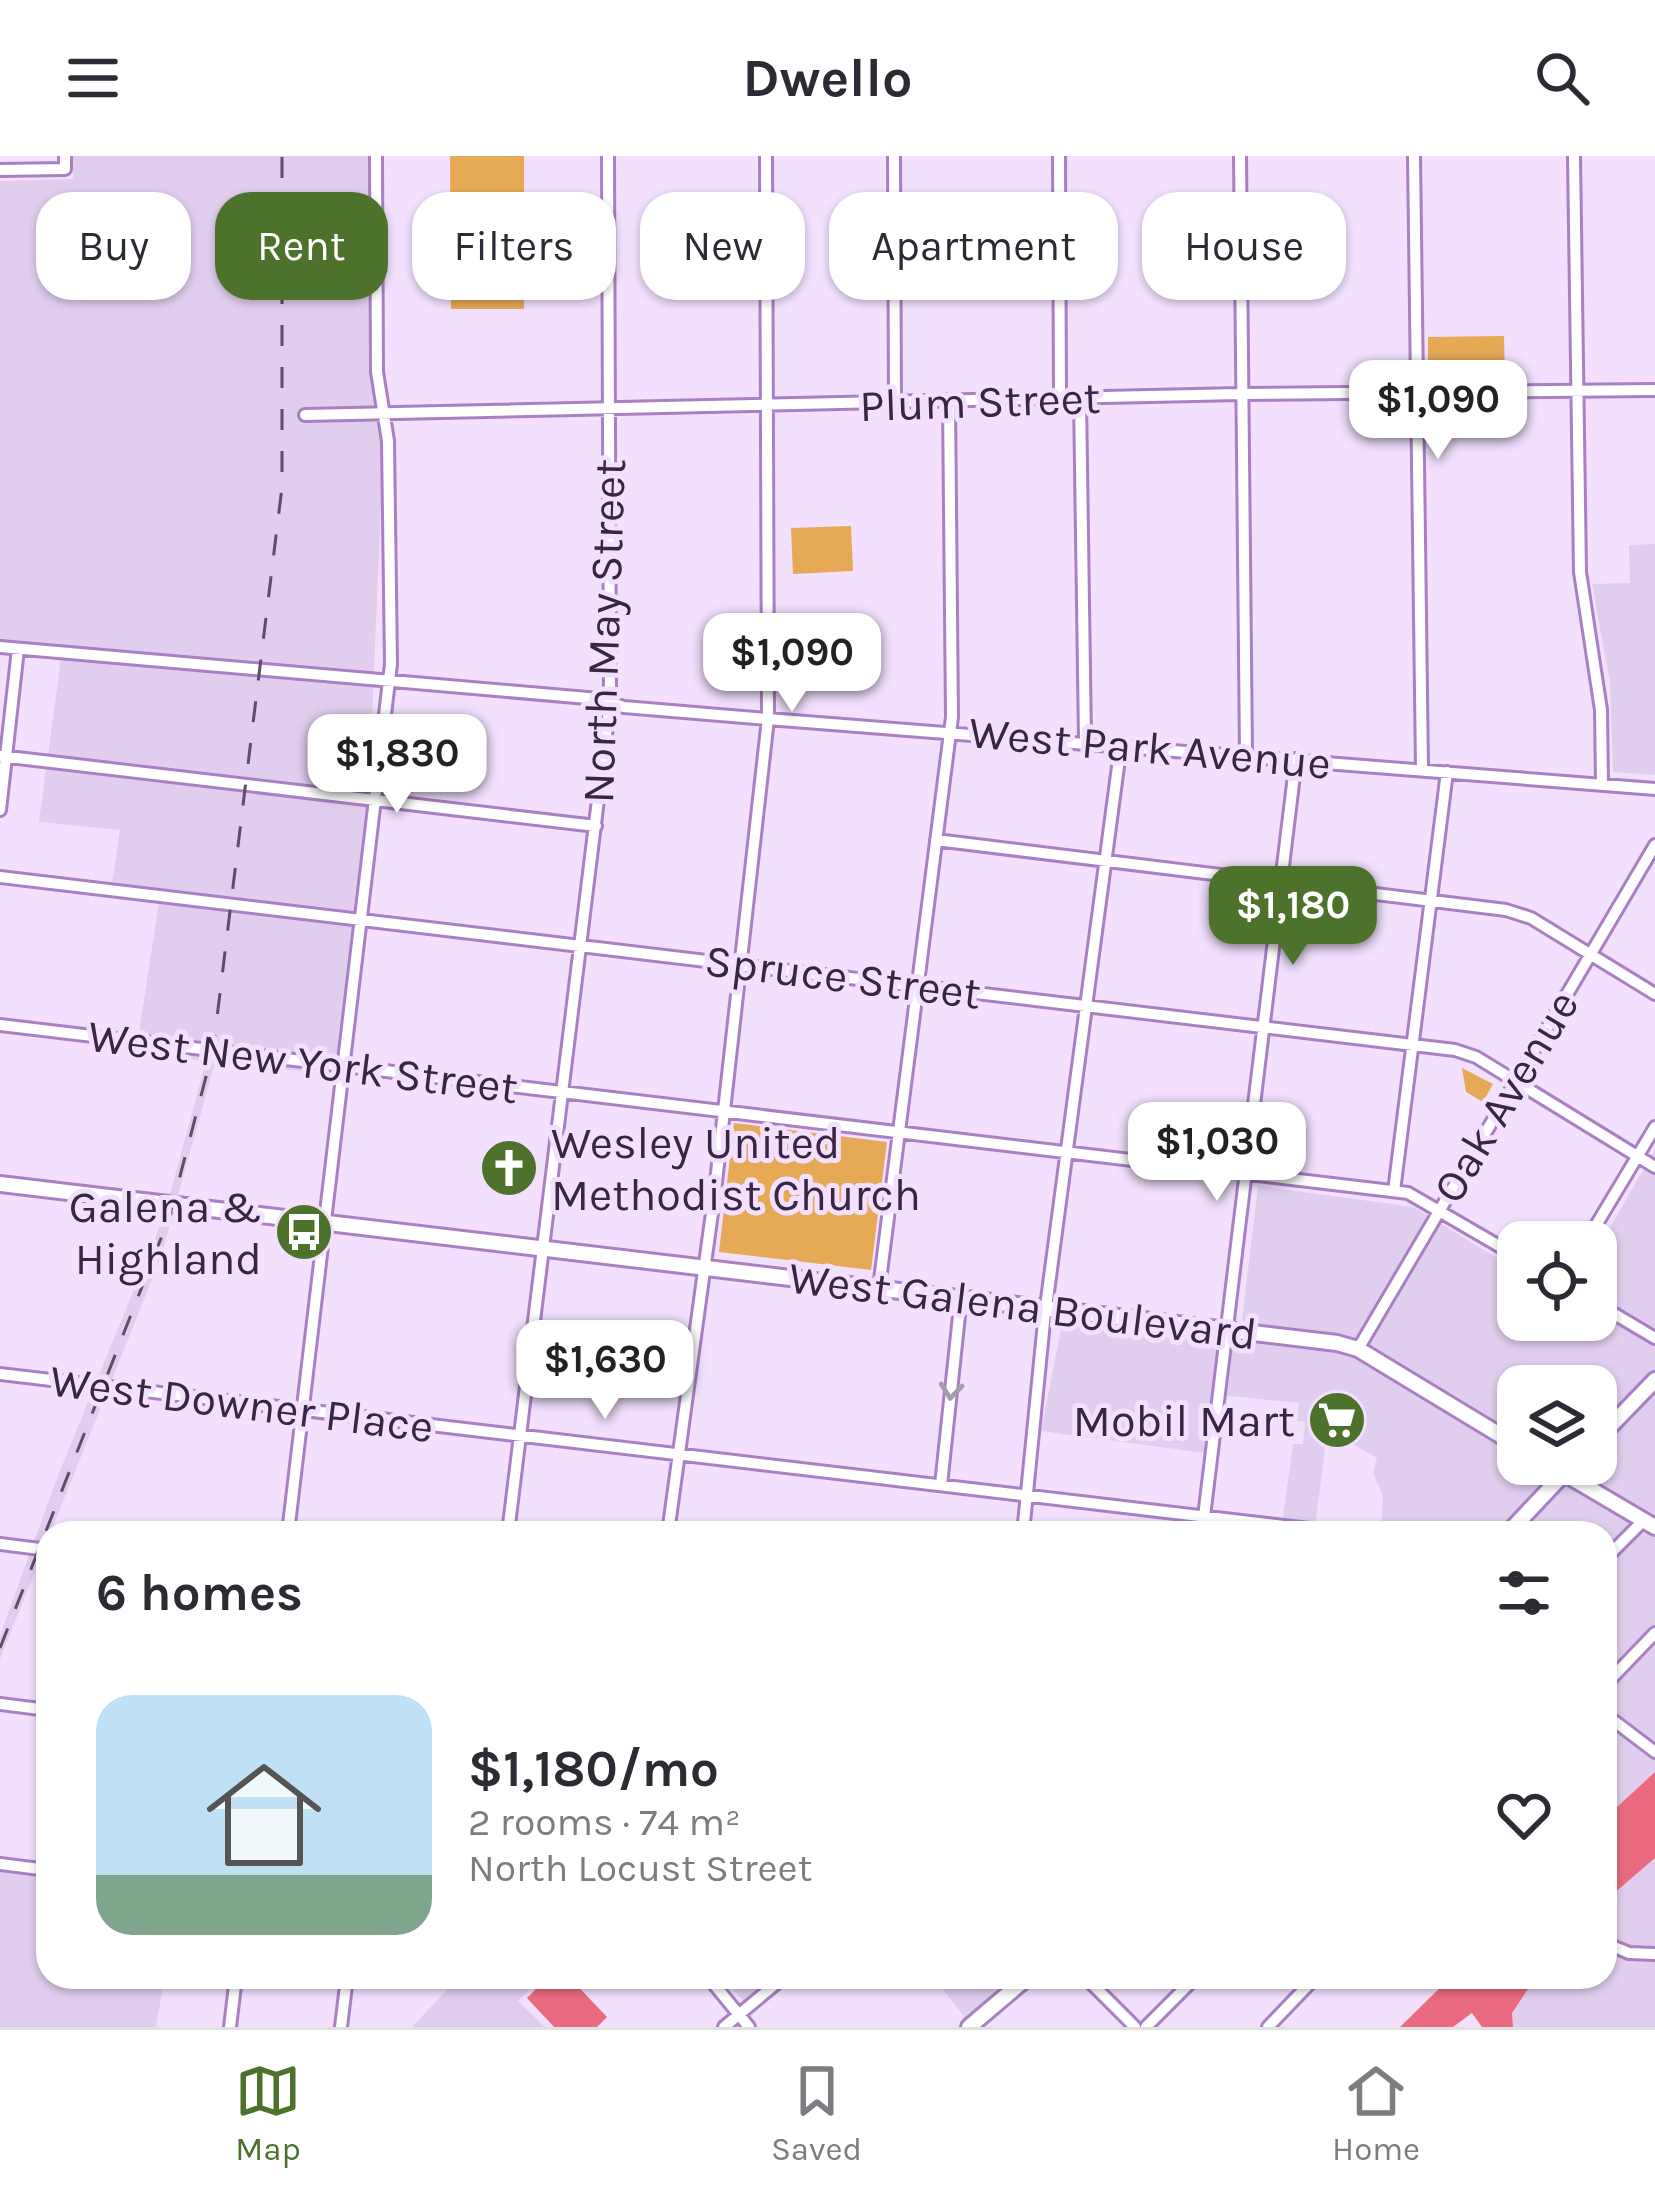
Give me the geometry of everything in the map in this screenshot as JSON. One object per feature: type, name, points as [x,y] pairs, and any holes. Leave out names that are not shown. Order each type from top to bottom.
[{"type":"main road","name":"West Galena Boulevard","points":[[0,1184],[1225,1328],[1358,1348],[1497,1433]]},
{"type":"main road","points":[[1617,1420],[1655,1380]]},
{"type":"main road","points":[[1519,1521],[1554,1485]]},
{"type":"main road","points":[[1592,1485],[1649,1524]]},
{"type":"main road","points":[[969,2027],[1014,1989]]},
{"type":"street","points":[[289,1521],[389,680],[383,412],[377,372],[376,156]]},
{"type":"street","name":"North May Street","points":[[509,1521],[610,702],[608,156]]},
{"type":"street","points":[[670,1521],[705,1268],[768,719],[766,156]]},
{"type":"street","points":[[894,156],[895,404]]},
{"type":"street","points":[[1059,156],[1060,398]]},
{"type":"street","points":[[1240,156],[1246,754]]},
{"type":"street","points":[[1414,156],[1413,392],[1422,770]]},
{"type":"street","points":[[1574,156],[1580,572],[1601,710],[1602,784]]},
{"type":"street","points":[[0,170],[65,162]]},
{"type":"street","name":"Plum Street","points":[[305,416],[1239,394],[1655,390]]},
{"type":"street","points":[[1080,398],[1085,740]]},
{"type":"street","points":[[879,1288],[950,731],[949,400]]},
{"type":"street","name":"West Park Avenue","points":[[0,647],[768,719],[1085,740],[1655,789]]},
{"type":"street","points":[[0,810],[18,649]]},
{"type":"street","points":[[1024,1521],[1120,744]]},
{"type":"street","points":[[3,756],[596,826]]},
{"type":"street","points":[[1203,1521],[1296,758]]},
{"type":"street","points":[[1394,1191],[1447,772]]},
{"type":"street","points":[[936,840],[1519,913],[1655,994]]},
{"type":"street","name":"Oak Avenue","points":[[1358,1348],[1655,845]]},
{"type":"street","name":"Spruce Street","points":[[0,877],[1466,1052],[1655,1167]]},
{"type":"street","name":"West New York Street","points":[[0,1025],[1394,1191],[1417,1195],[1497,1244]]},
{"type":"street","points":[[1599,1221],[1655,1127]]},
{"type":"street","points":[[940,1485],[961,1297]]},
{"type":"street","points":[[1617,1315],[1655,1338]]},
{"type":"street","name":"West Downer Place","points":[[0,1374],[1245,1521]]},
{"type":"street","points":[[1617,1549],[1649,1524]]},
{"type":"street","points":[[0,1544],[36,1548]]},
{"type":"street","points":[[1617,1673],[1655,1634]]},
{"type":"street","points":[[0,1704],[36,1708]]},
{"type":"street","points":[[1617,1723],[1655,1752]]},
{"type":"street","points":[[0,1864],[36,1868]]},
{"type":"street","points":[[1617,1948],[1655,1954]]},
{"type":"street","points":[[230,2027],[235,1989]]},
{"type":"street","points":[[341,2027],[346,1989]]},
{"type":"street","points":[[718,1989],[749,2027]]},
{"type":"street","points":[[724,2027],[769,1989]]},
{"type":"street","points":[[1097,1989],[1135,2027]]},
{"type":"street","points":[[1146,2027],[1184,1989]]},
{"type":"street","points":[[1268,2027],[1304,1989]]},
{"type":"shaded area","points":[[73,156],[375,156],[376,192],[215,192],[215,300],[380,300],[384,435],[368,810],[337,1075],[215,1062],[161,1257],[55,1521],[41,1521],[165,1213],[206,1061],[136,1052],[159,902],[110,897],[120,830],[39,822],[62,651],[0,643],[0,181],[73,179]]},
{"type":"shaded area","points":[[450,156],[524,156],[524,192],[450,192]]},
{"type":"shaded area","points":[[451,300],[524,300],[524,309],[451,309]]},
{"type":"shaded area","points":[[1504,336],[1505,378],[1428,378],[1428,337]]},
{"type":"shaded area","points":[[851,526],[853,571],[793,574],[791,528]]},
{"type":"shaded area","points":[[1655,544],[1655,775],[1613,772],[1610,683],[1592,584],[1630,583],[1629,545]]},
{"type":"shaded area","points":[[1462,1068],[1493,1084],[1483,1102],[1466,1092]]},
{"type":"shaded area","points":[[734,1123],[887,1142],[871,1270],[719,1252]]},
{"type":"shaded area","points":[[1655,1150],[1655,1772],[1617,1807],[1617,1521],[1382,1521],[1383,1496],[1373,1473],[1377,1458],[1340,1437],[1325,1448],[1316,1521],[1282,1521],[1293,1444],[1303,1444],[1305,1422],[1296,1421],[1299,1403],[1220,1395],[1213,1454],[1041,1431],[1062,1325],[1239,1346],[1258,1186],[1414,1207],[1497,1258],[1497,1341],[1617,1341],[1614,1221]]},
{"type":"shaded area","points":[[36,1536],[36,1569],[0,1659],[0,1636]]},
{"type":"shaded area","points":[[1655,1772],[1655,1858],[1617,1891],[1617,1807]]},
{"type":"shaded area","points":[[1655,1858],[1655,2027],[1513,2027],[1512,2013],[1528,1989],[1617,1989],[1617,1891]]},
{"type":"shaded area","points":[[0,1869],[36,1874],[36,1989],[163,1989],[156,2027],[0,2027]]},
{"type":"shaded area","points":[[448,1989],[530,1989],[518,2001],[545,2027],[412,2027]]},
{"type":"shaded area","points":[[536,1989],[580,1989],[607,2017],[597,2027],[554,2027],[527,1998]]},
{"type":"shaded area","points":[[733,1989],[765,1989],[747,2005]]},
{"type":"shaded area","points":[[942,1989],[1002,1989],[966,2019]]},
{"type":"shaded area","points":[[1439,1989],[1528,1989],[1512,2013],[1513,2027],[1482,2027],[1472,2013],[1453,2027],[1400,2027]]},
{"type":"railway","points":[[50,1521],[169,1218],[213,1050],[282,487],[282,156]]},
{"type":"railway","points":[[0,1648],[36,1556]]},
{"type":"place","name":"Wesley United Methodist Church","points":[[509,1168]]},
{"type":"place","name":"Galena & Highland","points":[[304,1232]]},
{"type":"place","name":"Mobil Mart","points":[[1337,1420]]}]
